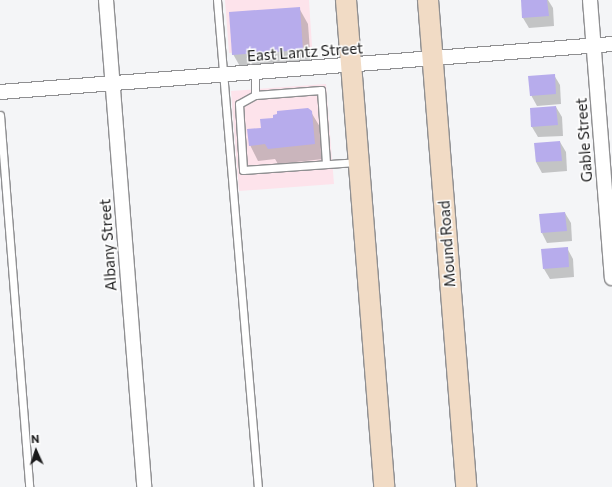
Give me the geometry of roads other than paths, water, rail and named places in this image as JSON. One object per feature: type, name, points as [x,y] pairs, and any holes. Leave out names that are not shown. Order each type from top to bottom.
[{"type":"main road","points":[[346,0],[384,487]]},
{"type":"main road","name":"Mound Road","points":[[428,0],[466,487]]},
{"type":"street","name":"Albany Street","points":[[106,0],[144,487]]},
{"type":"street","name":"Gable Street","points":[[590,0],[612,278]]},
{"type":"street","name":"East Lantz Street","points":[[0,92],[612,44]]},
{"type":"lane","points":[[217,0],[258,487]]},
{"type":"lane","points":[[255,72],[255,95]]},
{"type":"lane","points":[[326,164],[321,90],[255,95],[239,104],[243,170],[326,164],[359,161]]},
{"type":"lane","points":[[0,115],[29,487]]}]
